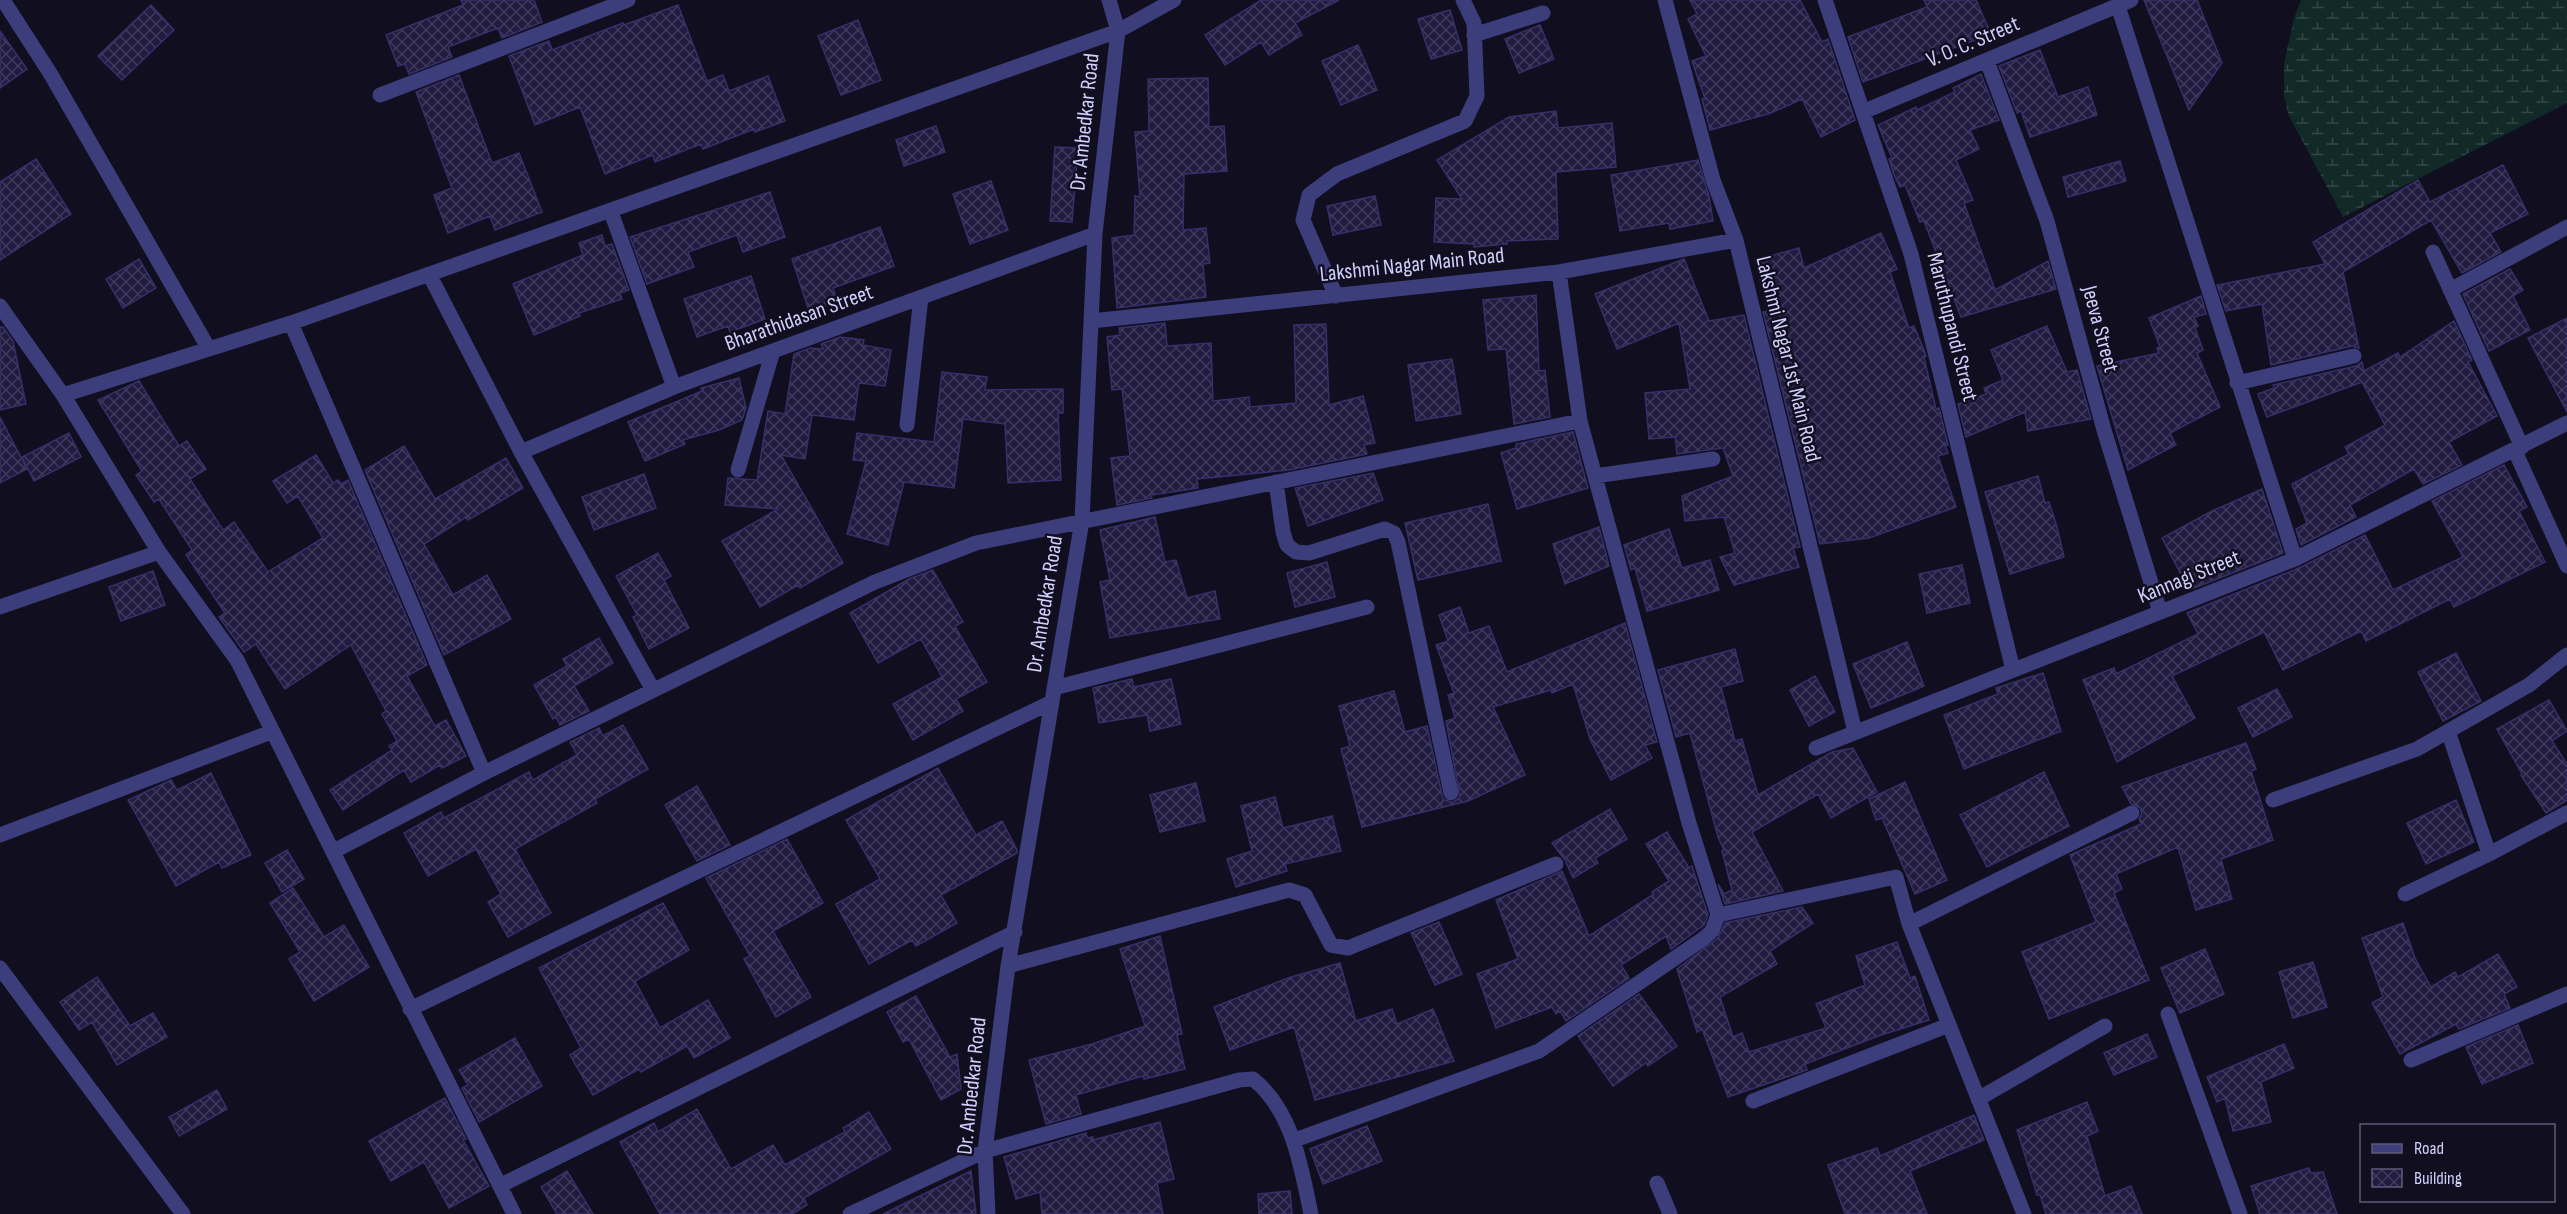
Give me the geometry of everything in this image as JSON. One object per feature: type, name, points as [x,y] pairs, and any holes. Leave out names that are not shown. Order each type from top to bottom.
[{"type":"street","points":[[3,0],[50,73],[209,349]]},
{"type":"street","points":[[380,95],[628,0]]},
{"type":"street","name":"Dr. Ambedkar Road","points":[[988,1214],[985,1151],[1008,966],[1082,521],[1095,234],[1118,31],[1109,0]]},
{"type":"street","points":[[63,395],[291,322],[611,212],[1118,31],[1174,0]]},
{"type":"street","points":[[1336,296],[1303,220],[1309,195],[1337,174],[1465,121],[1477,96],[1474,23],[1463,0]]},
{"type":"street","name":"Lakshmi Nagar 1st Main Road","points":[[1665,0],[1713,180],[1736,240],[1855,732]]},
{"type":"street","name":"Maruthupandi Street","points":[[1826,0],[1911,254],[2013,670]]},
{"type":"street","points":[[2125,3],[2237,383],[2295,559]]},
{"type":"street","name":"V. O. C. Street","points":[[1865,111],[2125,3]]},
{"type":"street","points":[[1474,35],[1543,13]]},
{"type":"street","name":"Jeeva Street","points":[[1987,61],[2047,221],[2104,430],[2160,612]]},
{"type":"street","points":[[611,212],[674,387]]},
{"type":"street","points":[[2450,290],[2567,227]]},
{"type":"street","name":"Bharathidasan Street","points":[[521,452],[674,387],[1095,234]]},
{"type":"street","name":"Lakshmi Nagar Main Road","points":[[1091,321],[1559,272],[1736,240]]},
{"type":"street","points":[[2433,252],[2567,566]]},
{"type":"street","points":[[1294,1140],[1539,1051],[1703,939],[1712,931],[1718,915],[1689,823],[1580,421],[1559,272]]},
{"type":"street","points":[[429,274],[521,452],[653,690]]},
{"type":"street","points":[[907,425],[921,297]]},
{"type":"street","points":[[0,306],[63,395],[159,552],[237,660],[514,1214]]},
{"type":"street","points":[[291,322],[484,773]]},
{"type":"street","points":[[738,470],[773,351]]},
{"type":"street","points":[[2237,383],[2354,356]]},
{"type":"street","points":[[334,851],[484,773],[875,582],[976,543],[1580,421]]},
{"type":"street","name":"Kannagi Street","points":[[1816,748],[2295,559],[2567,423]]},
{"type":"street","points":[[1595,476],[1713,459]]},
{"type":"street","points":[[1276,482],[1283,532],[1287,545],[1296,552],[1309,554],[1384,529],[1394,533],[1398,542],[1451,793]]},
{"type":"street","points":[[0,607],[159,552]]},
{"type":"street","points":[[410,1009],[1053,695],[1366,607]]},
{"type":"street","points":[[2272,800],[2417,749],[2529,685],[2567,656]]},
{"type":"street","points":[[2448,731],[2489,854]]},
{"type":"street","points":[[0,835],[271,732]]},
{"type":"street","points":[[1909,924],[2132,813]]},
{"type":"street","points":[[2405,894],[2567,813]]},
{"type":"street","points":[[1008,966],[1289,890],[1305,895],[1331,945],[1348,948],[1556,864]]},
{"type":"street","points":[[1718,915],[1896,877],[1909,924],[2024,1214]]},
{"type":"street","points":[[501,1185],[1014,932]]},
{"type":"street","points":[[0,968],[183,1214]]},
{"type":"street","points":[[2410,1060],[2567,994]]},
{"type":"street","points":[[2168,1014],[2240,1214]]},
{"type":"street","points":[[1753,1101],[1949,1024]]},
{"type":"street","points":[[1978,1099],[2105,1026]]},
{"type":"street","points":[[850,1214],[985,1151],[1239,1080],[1253,1079],[1265,1089],[1294,1140],[1311,1214]]},
{"type":"street","points":[[1657,1183],[1670,1214]]},
{"type":"green space","points":[[2301,0],[2567,0],[2567,103],[2343,217],[2289,116],[2284,96],[2284,64],[2294,18]]},
{"type":"building","points":[[461,0],[534,0],[542,22],[502,38],[498,28],[448,47],[452,57],[409,74],[405,64],[398,66],[386,35],[463,5]]},
{"type":"building","points":[[1261,0],[1339,0],[1295,23],[1302,35],[1269,55],[1261,42],[1225,65],[1205,35]]},
{"type":"building","points":[[1690,0],[1800,0],[1822,42],[1828,39],[1855,120],[1821,137],[1802,99],[1771,113],[1710,130],[1702,99],[1705,99],[1692,61],[1706,56],[1688,19],[1697,14]]},
{"type":"building","points":[[1924,0],[1976,0],[1991,34],[1863,82],[1848,37],[1927,7]]},
{"type":"building","points":[[2144,0],[2197,0],[2222,63],[2189,110]]},
{"type":"building","points":[[151,5],[174,30],[122,80],[98,56]]},
{"type":"building","points":[[678,5],[707,81],[723,75],[729,91],[768,76],[785,121],[755,132],[754,129],[703,149],[701,144],[655,162],[653,155],[605,174],[580,107],[535,125],[509,56],[549,41],[552,50]]},
{"type":"building","points":[[1450,10],[1462,50],[1431,59],[1418,19]]},
{"type":"building","points":[[858,20],[881,80],[841,95],[818,36]]},
{"type":"building","points":[[1540,25],[1554,59],[1519,73],[1505,39]]},
{"type":"building","points":[[0,31],[27,69],[0,88]]},
{"type":"building","points":[[1358,45],[1377,90],[1341,105],[1322,61]]},
{"type":"building","points":[[2040,50],[2058,97],[2088,87],[2097,115],[2030,137],[2021,111],[2017,113],[1999,66]]},
{"type":"building","points":[[1981,74],[1999,120],[1970,130],[1979,149],[1956,160],[1973,200],[1964,203],[1995,290],[2048,261],[2056,289],[1961,317],[1924,221],[1920,222],[1905,185],[1900,187],[1894,175],[1889,159],[1892,158],[1878,125],[1955,92],[1953,88]]},
{"type":"building","points":[[459,75],[492,163],[519,153],[542,212],[495,230],[490,216],[448,233],[434,195],[452,188],[416,92]]},
{"type":"building","points":[[1208,78],[1209,127],[1224,126],[1227,171],[1184,174],[1183,230],[1206,228],[1210,263],[1203,264],[1206,297],[1117,308],[1112,238],[1134,235],[1135,196],[1140,197],[1135,132],[1149,131],[1148,79]]},
{"type":"building","points":[[1556,111],[1558,128],[1612,123],[1616,167],[1556,172],[1558,239],[1507,241],[1507,244],[1474,247],[1474,244],[1434,242],[1436,198],[1462,199],[1437,160],[1509,117]]},
{"type":"building","points":[[936,126],[945,152],[904,166],[896,140]]},
{"type":"building","points":[[1055,147],[1078,148],[1072,222],[1050,221]]},
{"type":"building","points":[[36,159],[71,214],[0,260],[0,182]]},
{"type":"building","points":[[1698,160],[1709,196],[1713,221],[1670,229],[1669,223],[1620,231],[1611,175]]},
{"type":"building","points":[[2120,161],[2126,181],[2068,197],[2063,177]]},
{"type":"building","points":[[2503,165],[2528,214],[2490,233],[2501,252],[2462,273],[2431,220],[2343,272],[2359,348],[2352,346],[2271,365],[2262,304],[2226,311],[2217,285],[2325,264],[2313,242],[2418,180],[2430,202]]},
{"type":"building","points":[[991,181],[1008,230],[970,244],[953,194]]},
{"type":"building","points":[[770,192],[785,237],[743,252],[737,235],[688,252],[694,267],[647,284],[630,237]]},
{"type":"building","points":[[1375,196],[1381,225],[1333,235],[1327,206]]},
{"type":"building","points":[[880,227],[894,266],[833,288],[837,301],[809,311],[792,259]]},
{"type":"building","points":[[1881,233],[1897,269],[1890,272],[1909,328],[1914,326],[1926,356],[1924,357],[1936,409],[1939,408],[1948,445],[1945,446],[1948,453],[1938,456],[1956,507],[1869,538],[1820,544],[1763,312],[1768,311],[1755,260],[1799,248],[1804,268]]},
{"type":"building","points":[[602,235],[605,246],[612,244],[629,290],[620,293],[622,299],[579,313],[580,316],[534,335],[513,284],[583,255],[579,243]]},
{"type":"building","points":[[139,259],[156,288],[123,308],[106,279]]},
{"type":"building","points":[[1684,259],[1709,321],[1744,315],[1800,547],[1793,548],[1799,567],[1734,585],[1720,557],[1735,553],[1724,517],[1685,521],[1682,496],[1733,476],[1723,448],[1677,454],[1675,437],[1649,439],[1645,393],[1690,389],[1679,323],[1617,349],[1595,294]]},
{"type":"building","points":[[2510,269],[2523,290],[2513,296],[2530,330],[2489,351],[2463,294]]},
{"type":"building","points":[[751,276],[765,319],[730,332],[728,326],[697,337],[684,299]]},
{"type":"building","points":[[1536,295],[1539,371],[1545,370],[1550,417],[1514,424],[1506,349],[1488,350],[1483,300]]},
{"type":"building","points":[[2201,296],[2206,314],[2194,317],[2198,326],[2195,328],[2203,350],[2197,353],[2220,407],[2170,433],[2176,445],[2128,470],[2097,366],[2159,353],[2157,348],[2160,347],[2149,318]]},
{"type":"building","points":[[2567,318],[2567,412],[2528,338]]},
{"type":"building","points":[[2454,321],[2472,360],[2468,362],[2497,416],[2449,442],[2462,465],[2423,484],[2414,469],[2350,505],[2356,517],[2301,545],[2296,529],[2307,523],[2292,484],[2349,454],[2345,447],[2385,425],[2362,382],[2267,417],[2258,394],[2274,388],[2273,385],[2356,366],[2362,362],[2364,371],[2398,353],[2400,357]]},
{"type":"building","points":[[1165,323],[1167,346],[1211,343],[1213,401],[1249,397],[1250,407],[1296,403],[1294,325],[1326,324],[1329,405],[1363,396],[1375,443],[1364,445],[1367,454],[1289,470],[1197,479],[1198,488],[1151,495],[1152,498],[1117,505],[1111,458],[1130,456],[1122,389],[1112,390],[1107,337],[1120,335],[1119,328]]},
{"type":"building","points":[[2047,326],[2067,372],[2077,370],[2091,419],[2028,431],[2025,412],[1966,437],[1958,404],[1986,394],[1984,388],[2003,380],[1991,350]]},
{"type":"building","points":[[0,327],[3,327],[13,341],[26,404],[0,410]]},
{"type":"building","points":[[840,337],[864,340],[863,345],[891,350],[885,386],[859,383],[854,420],[812,415],[805,459],[781,455],[843,563],[800,588],[798,585],[760,607],[722,541],[778,509],[725,505],[728,478],[757,480],[768,411],[785,414],[794,354],[810,348],[823,349],[821,344]]},
{"type":"building","points":[[1452,359],[1461,414],[1416,421],[1408,365]]},
{"type":"building","points":[[942,372],[987,377],[985,390],[1063,389],[1063,413],[1058,413],[1061,480],[1008,483],[1005,424],[963,419],[954,488],[904,482],[888,545],[847,534],[866,461],[853,460],[857,433],[934,442]]},
{"type":"building","points":[[739,378],[746,408],[742,420],[719,430],[683,440],[685,444],[645,461],[628,422],[702,391],[701,388]]},
{"type":"building","points":[[139,381],[179,446],[187,441],[206,469],[190,479],[223,530],[234,522],[268,572],[323,538],[298,496],[287,503],[273,481],[316,455],[333,483],[338,480],[341,484],[348,480],[427,665],[407,676],[435,726],[446,720],[466,756],[442,768],[440,765],[411,782],[404,770],[343,810],[330,790],[392,750],[389,746],[397,741],[382,714],[386,711],[351,645],[285,689],[256,644],[244,652],[219,617],[225,613],[186,555],[192,550],[159,499],[154,502],[136,475],[142,471],[98,400]]},
{"type":"building","points":[[0,417],[27,469],[0,483]]},
{"type":"building","points":[[1573,432],[1588,488],[1517,509],[1501,453],[1516,448],[1516,444]]},
{"type":"building","points":[[69,433],[81,457],[34,481],[22,457]]},
{"type":"building","points":[[404,446],[435,499],[506,458],[523,488],[468,520],[466,517],[424,544],[453,595],[487,575],[511,619],[444,655],[365,470]]},
{"type":"building","points":[[2504,465],[2527,507],[2519,511],[2545,562],[2454,607],[2450,599],[2366,641],[2361,631],[2283,670],[2264,632],[2172,676],[2195,718],[2117,762],[2083,680],[2114,668],[2116,674],[2198,634],[2187,613],[2299,568],[2365,535],[2393,590],[2463,557],[2432,501]]},
{"type":"building","points":[[1373,473],[1383,500],[1308,526],[1295,488]]},
{"type":"building","points":[[644,474],[656,508],[594,530],[582,497]]},
{"type":"building","points":[[2038,476],[2045,503],[2049,502],[2064,557],[2010,574],[1985,492]]},
{"type":"building","points":[[2262,489],[2283,553],[2189,590],[2162,538],[2212,511]]},
{"type":"building","points":[[1488,504],[1501,561],[1418,580],[1405,523]]},
{"type":"building","points":[[1155,517],[1165,562],[1176,560],[1187,598],[1215,591],[1220,619],[1110,638],[1100,582],[1110,580],[1100,530]]},
{"type":"building","points":[[1599,527],[1609,566],[1565,584],[1553,544]]},
{"type":"building","points":[[1669,529],[1682,568],[1710,560],[1719,590],[1647,611],[1635,568],[1631,570],[1624,545]]},
{"type":"building","points":[[658,553],[671,576],[664,580],[689,628],[649,649],[633,617],[637,615],[616,576]]},
{"type":"building","points":[[1327,562],[1335,597],[1295,607],[1287,573]]},
{"type":"building","points":[[1962,565],[1970,603],[1927,613],[1919,574]]},
{"type":"building","points":[[933,570],[963,622],[955,626],[987,682],[956,699],[963,711],[913,740],[893,704],[942,677],[921,639],[878,663],[850,613],[909,579]]},
{"type":"building","points":[[153,571],[165,605],[121,621],[109,587]]},
{"type":"building","points":[[1460,607],[1469,633],[1489,626],[1507,672],[1625,623],[1657,742],[1645,745],[1652,758],[1611,780],[1590,739],[1573,684],[1552,693],[1551,690],[1493,707],[1525,775],[1468,801],[1362,827],[1341,749],[1350,746],[1339,706],[1394,691],[1405,732],[1427,726],[1443,799],[1452,803],[1460,797],[1446,721],[1455,718],[1448,695],[1454,693],[1436,645],[1448,641],[1439,615]]},
{"type":"building","points":[[599,638],[613,663],[574,686],[589,711],[560,725],[556,717],[553,719],[534,685],[567,666],[563,659]]},
{"type":"building","points":[[1907,642],[1924,686],[1871,708],[1853,664]]},
{"type":"building","points":[[1735,649],[1743,681],[1721,687],[1735,741],[1742,739],[1758,795],[1832,752],[1853,748],[1877,792],[1831,818],[1818,794],[1752,832],[1783,891],[1725,904],[1718,884],[1724,894],[1732,890],[1722,851],[1724,850],[1718,837],[1690,733],[1676,737],[1658,670]]},
{"type":"building","points":[[2456,653],[2481,701],[2443,721],[2418,672]]},
{"type":"building","points":[[2043,673],[2061,731],[1964,769],[1944,715],[1998,694],[1996,688]]},
{"type":"building","points":[[1815,676],[1835,712],[1809,726],[1790,690]]},
{"type":"building","points":[[1132,679],[1134,687],[1171,679],[1181,724],[1150,731],[1147,715],[1099,723],[1093,688]]},
{"type":"building","points":[[2277,689],[2292,717],[2253,737],[2238,708]]},
{"type":"building","points":[[2549,700],[2567,731],[2552,741],[2567,764],[2567,800],[2546,813],[2521,775],[2497,729]]},
{"type":"building","points":[[623,725],[648,769],[595,799],[597,803],[515,849],[551,913],[508,937],[488,902],[501,894],[476,849],[428,876],[404,833],[441,812],[444,818],[529,772],[533,780],[577,755],[570,742],[599,728],[603,736]]},
{"type":"building","points":[[2246,743],[2256,769],[2251,771],[2273,840],[2221,859],[2232,899],[2196,910],[2178,847],[2116,874],[2122,889],[2114,893],[2149,980],[2049,1019],[2022,952],[2096,922],[2070,855],[2141,824],[2140,808],[2131,804],[2122,787]]},
{"type":"building","points":[[938,768],[976,835],[1002,821],[1017,853],[941,895],[957,923],[916,946],[912,940],[869,964],[836,904],[880,879],[846,820]]},
{"type":"building","points":[[2044,772],[2069,826],[1987,867],[1960,815]]},
{"type":"building","points":[[211,773],[251,855],[222,868],[219,862],[176,886],[128,800],[171,780],[177,790]]},
{"type":"building","points":[[1905,782],[1947,880],[1915,894],[1882,818],[1876,820],[1869,799]]},
{"type":"building","points":[[1196,783],[1205,821],[1160,832],[1150,795]]},
{"type":"building","points":[[697,786],[730,845],[697,861],[665,805]]},
{"type":"building","points":[[1275,797],[1283,828],[1332,816],[1341,851],[1285,864],[1287,871],[1236,887],[1227,859],[1252,851],[1241,806]]},
{"type":"building","points":[[2456,800],[2474,842],[2426,864],[2407,823]]},
{"type":"building","points":[[1610,809],[1627,839],[1595,858],[1598,863],[1573,878],[1565,860],[1552,843]]},
{"type":"building","points":[[1667,832],[1689,868],[1692,866],[1708,915],[1704,925],[1671,949],[1666,936],[1621,965],[1629,978],[1566,1021],[1560,1011],[1556,1014],[1552,1007],[1496,1028],[1477,974],[1518,959],[1496,900],[1562,871],[1589,936],[1654,894],[1652,892],[1669,881],[1646,844]]},
{"type":"building","points":[[787,839],[823,903],[773,931],[811,997],[776,1017],[744,959],[750,956],[706,878]]},
{"type":"building","points":[[287,850],[304,879],[282,892],[265,863]]},
{"type":"building","points":[[293,888],[324,937],[344,925],[369,967],[314,1001],[289,959],[300,952],[270,903]]},
{"type":"building","points":[[663,903],[689,950],[635,981],[660,1028],[708,1000],[730,1038],[694,1058],[687,1046],[593,1095],[570,1055],[581,1048],[539,968]]},
{"type":"building","points":[[1802,907],[1813,923],[1770,951],[1777,964],[1720,997],[1733,1037],[1742,1033],[1749,1052],[1826,1028],[1816,1004],[1865,985],[1856,956],[1897,942],[1910,978],[1915,976],[1929,1020],[1881,1035],[1805,1064],[1807,1070],[1728,1097],[1702,1029],[1697,1032],[1677,969],[1718,938],[1725,923]]},
{"type":"building","points":[[1439,922],[1462,974],[1435,985],[1411,933]]},
{"type":"building","points":[[2403,923],[2415,958],[2431,987],[2455,972],[2458,977],[2498,954],[2517,987],[2504,994],[2510,1008],[2459,1029],[2456,1024],[2400,1054],[2372,1003],[2383,997],[2362,938]]},
{"type":"building","points":[[1160,936],[1182,1034],[1177,1035],[1185,1069],[1144,1079],[1143,1076],[1076,1095],[1081,1114],[1046,1124],[1029,1060],[1092,1044],[1145,1026],[1120,949]]},
{"type":"building","points":[[2205,949],[2224,994],[2180,1013],[2161,968]]},
{"type":"building","points":[[2313,962],[2327,1007],[2293,1018],[2279,972]]},
{"type":"building","points":[[1340,963],[1356,1021],[1392,1009],[1397,1024],[1433,1009],[1454,1061],[1315,1100],[1294,1027],[1230,1050],[1214,1007],[1288,978]]},
{"type":"building","points":[[97,977],[130,1026],[153,1013],[167,1037],[117,1065],[92,1022],[79,1030],[60,1002]]},
{"type":"building","points":[[1639,994],[1677,1046],[1648,1066],[1646,1063],[1613,1086],[1578,1036]]},
{"type":"building","points":[[916,996],[950,1057],[957,1054],[961,1089],[941,1100],[909,1039],[903,1042],[887,1012]]},
{"type":"building","points":[[2518,1025],[2533,1063],[2482,1084],[2466,1047]]},
{"type":"building","points":[[2147,1034],[2157,1057],[2114,1075],[2104,1053]]},
{"type":"building","points":[[515,1038],[542,1086],[479,1122],[462,1088],[468,1085],[459,1070]]},
{"type":"building","points":[[2284,1044],[2294,1068],[2261,1082],[2271,1122],[2233,1131],[2225,1098],[2217,1102],[2207,1077]]},
{"type":"building","points":[[217,1090],[227,1109],[179,1136],[169,1117]]},
{"type":"building","points":[[445,1098],[466,1139],[463,1140],[489,1186],[449,1208],[424,1162],[391,1181],[369,1141]]},
{"type":"building","points":[[2087,1102],[2098,1131],[2087,1136],[2105,1196],[2131,1186],[2142,1214],[2046,1214],[2040,1195],[2037,1195],[2017,1130]]},
{"type":"building","points":[[697,1109],[731,1169],[773,1145],[785,1165],[845,1132],[843,1128],[869,1112],[891,1149],[804,1198],[807,1205],[792,1214],[660,1214],[620,1142],[654,1123],[658,1132]]},
{"type":"building","points":[[1974,1115],[1984,1140],[1910,1171],[1927,1214],[1845,1214],[1828,1165],[1877,1148],[1880,1156]]},
{"type":"building","points":[[1160,1122],[1174,1179],[1157,1183],[1163,1214],[1042,1214],[1040,1192],[1016,1199],[1004,1157],[1086,1133],[1087,1138],[1093,1137],[1093,1140]]},
{"type":"building","points":[[1367,1126],[1382,1161],[1323,1184],[1310,1149]]},
{"type":"building","points":[[2309,1168],[2311,1173],[2323,1172],[2337,1214],[2260,1214],[2251,1186]]},
{"type":"building","points":[[567,1171],[593,1214],[557,1214],[541,1187]]},
{"type":"building","points":[[971,1171],[976,1214],[883,1214]]},
{"type":"building","points":[[1290,1191],[1292,1214],[1259,1214],[1258,1194]]}]
